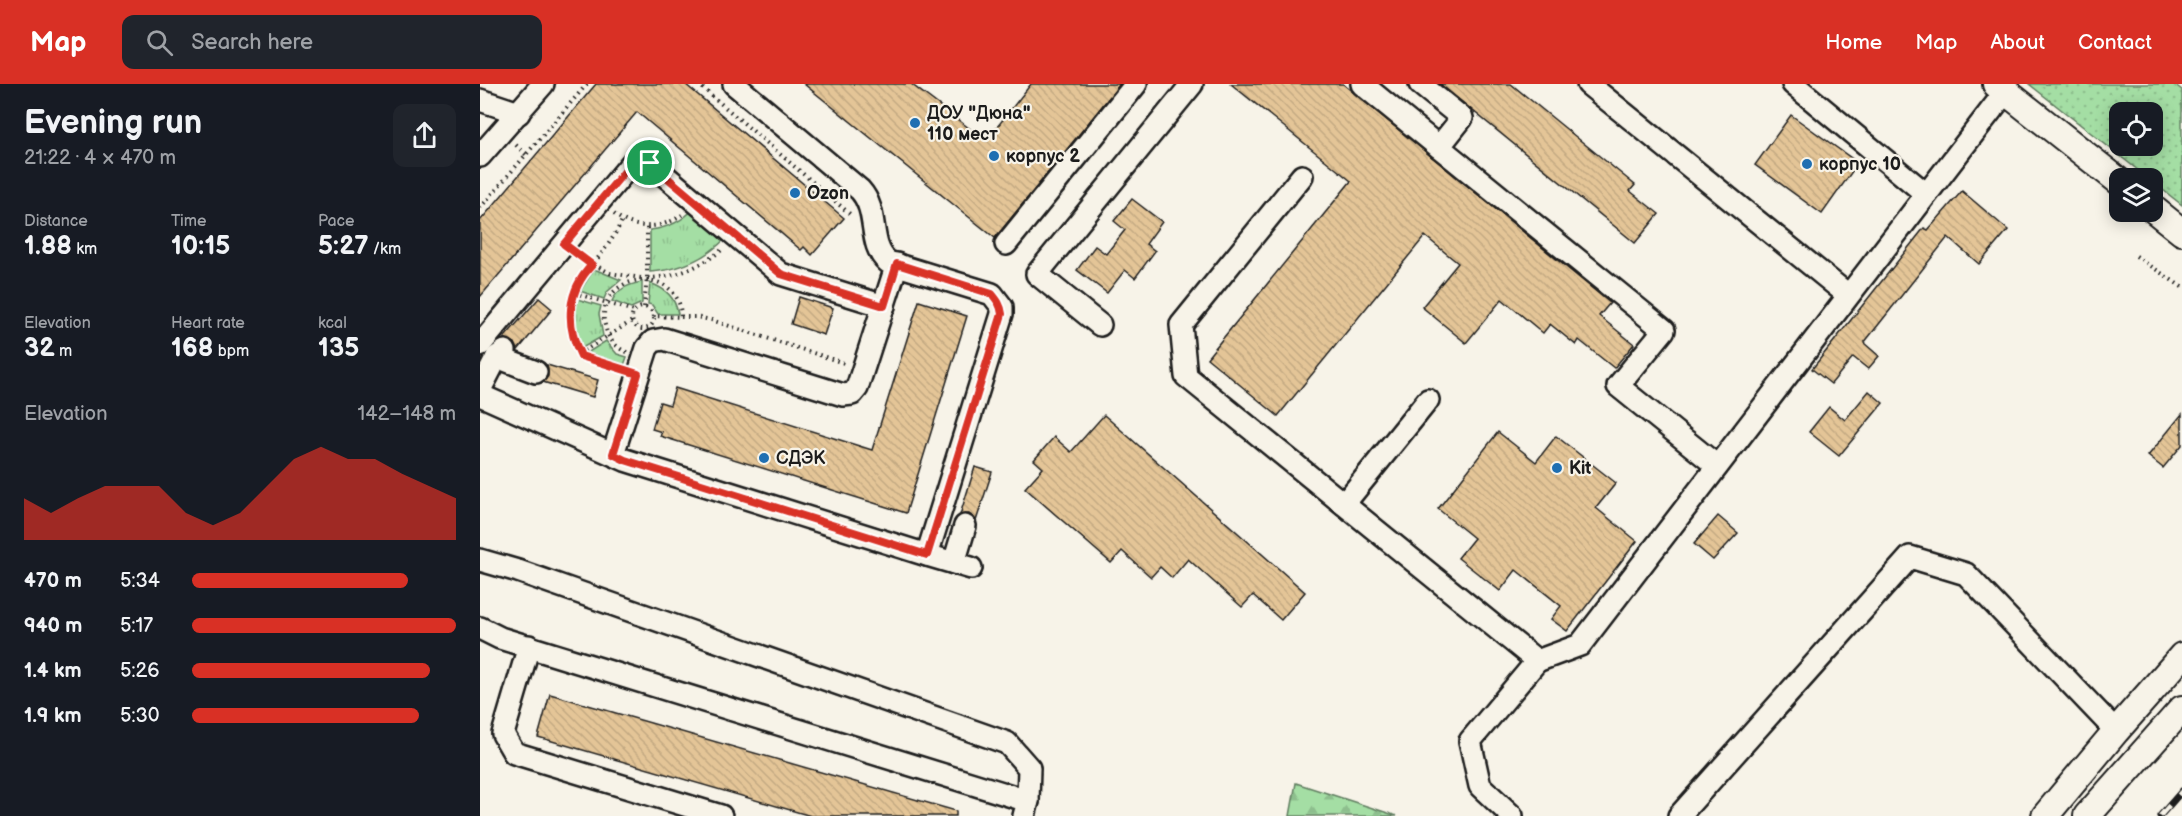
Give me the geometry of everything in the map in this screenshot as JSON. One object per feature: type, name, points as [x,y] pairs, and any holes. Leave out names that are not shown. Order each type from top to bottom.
[{"type":"main road","points":[[2001,88],[2109,173]]},
{"type":"main road","points":[[2163,217],[2182,232]]},
{"type":"main road","points":[[2046,816],[2115,731],[2182,656]]},
{"type":"main road","points":[[2087,816],[2182,709]]},
{"type":"street","points":[[480,156],[543,84]]},
{"type":"street","points":[[734,84],[868,199],[872,210],[877,246],[880,255],[888,262],[992,294],[1002,307],[1002,314],[927,555]]},
{"type":"street","points":[[1006,244],[1136,84]]},
{"type":"street","points":[[1100,325],[1037,274],[1192,84]]},
{"type":"street","points":[[1362,84],[1664,330],[1618,386],[1717,466]]},
{"type":"street","points":[[1420,84],[1462,118],[1439,147]]},
{"type":"street","points":[[1588,84],[1848,296]]},
{"type":"street","points":[[1793,84],[1926,194]]},
{"type":"street","points":[[1512,816],[1480,786],[1470,741],[1537,661],[1580,645],[1926,194],[2001,88]]},
{"type":"street","points":[[480,100],[519,112]]},
{"type":"street","points":[[480,390],[494,351],[564,244],[631,164],[639,161],[650,163],[781,274],[884,306]]},
{"type":"street","points":[[1302,176],[1181,325],[1186,376],[1537,661]]},
{"type":"street","points":[[613,454],[646,348],[652,341],[664,339],[843,395],[852,394],[858,388],[897,264]]},
{"type":"street","points":[[494,351],[536,372]]},
{"type":"street","points":[[480,395],[625,460],[962,566],[966,526]]},
{"type":"street","points":[[1344,504],[1428,400]]},
{"type":"street","points":[[1679,816],[1910,557],[1966,574],[2115,731]]},
{"type":"street","points":[[480,560],[518,571],[1006,743],[1029,768],[1026,809],[500,638],[480,628]]},
{"type":"street","points":[[529,646],[503,734],[514,753],[721,816]]},
{"type":"path","points":[[480,208],[587,84]]},
{"type":"path","points":[[698,84],[856,220]]},
{"type":"path","points":[[601,200],[622,220],[647,226],[658,226],[679,217],[695,201]]},
{"type":"path","points":[[622,220],[617,232],[585,272],[574,293],[570,320],[571,333],[581,356],[641,366]]},
{"type":"path","points":[[644,307],[647,226]]},
{"type":"path","points":[[564,244],[592,265],[628,277],[646,278],[663,277],[696,267],[725,248],[736,236]]},
{"type":"path","points":[[2136,256],[2182,287]]},
{"type":"path","points":[[641,366],[620,350],[608,336],[603,314],[610,295],[626,282],[646,278],[666,286],[679,301],[681,317]]},
{"type":"path","points":[[574,293],[634,311],[644,307],[649,309],[653,316],[652,324],[642,328],[636,326],[633,321],[634,311]]},
{"type":"path","points":[[653,316],[696,317],[711,320],[863,369]]},
{"type":"path","points":[[579,354],[633,321]]},
{"type":"green space","points":[[2029,84],[2174,84],[2182,90],[2182,205],[2163,190],[2163,168],[2135,168],[2120,156],[2163,156],[2163,102],[2109,102],[2109,147]]},
{"type":"green space","points":[[694,208],[728,236],[711,251],[692,262],[672,269],[650,272],[650,230],[674,223]]},
{"type":"green space","points":[[594,269],[621,280],[607,292],[604,299],[580,291]]},
{"type":"green space","points":[[642,282],[642,303],[631,308],[612,301],[625,287]]},
{"type":"green space","points":[[650,283],[669,294],[678,314],[658,314],[652,305],[648,304]]},
{"type":"green space","points":[[577,299],[601,306],[599,314],[603,336],[582,348],[575,324]]},
{"type":"green space","points":[[606,341],[617,354],[627,357],[624,365],[587,353]]},
{"type":"green space","points":[[1296,783],[1397,816],[1290,816]]},
{"type":"building","points":[[596,84],[685,84],[844,218],[812,255],[804,247],[801,250],[637,112],[480,297],[480,221]]},
{"type":"building","name":"корпус 2","points":[[804,84],[911,84],[986,141],[1031,84],[1120,84],[995,238]]},
{"type":"building","points":[[1231,84],[1343,84],[1610,303],[1599,316],[1634,344],[1614,368],[1579,340],[1576,345],[1550,324],[1543,333],[1502,299],[1466,343],[1422,307],[1458,263],[1425,236],[1278,416],[1207,358],[1351,181]]},
{"type":"building","points":[[1440,84],[1511,84],[1635,185],[1630,191],[1659,214],[1635,243]]},
{"type":"building","name":"корпус 10","points":[[1791,115],[1858,163],[1822,214],[1755,165]]},
{"type":"building","points":[[1962,191],[2008,230],[1979,264],[1948,237],[1864,343],[1879,356],[1868,369],[1853,357],[1831,384],[1812,369],[1924,228],[1928,230]]},
{"type":"building","points":[[1132,199],[1162,222],[1146,244],[1155,251],[1135,278],[1125,270],[1107,293],[1077,270],[1095,246],[1106,254],[1125,230],[1114,221]]},
{"type":"building","points":[[799,297],[833,308],[824,335],[791,324]]},
{"type":"building","points":[[539,298],[552,309],[518,350],[515,343],[504,338]]},
{"type":"building","points":[[919,301],[967,316],[906,513],[660,436],[662,432],[652,429],[660,402],[670,405],[675,388],[872,450]]},
{"type":"building","points":[[547,365],[598,380],[593,397],[543,382],[548,376]]},
{"type":"building","points":[[1869,391],[1883,403],[1839,456],[1809,432],[1829,407],[1845,420]]},
{"type":"building","points":[[2182,414],[2182,445],[2163,468],[2148,456]]},
{"type":"building","points":[[1104,415],[1305,592],[1281,620],[1253,595],[1242,607],[1188,559],[1172,578],[1160,567],[1151,577],[1122,551],[1111,563],[1025,488],[1043,468],[1034,460],[1054,437],[1071,452]]},
{"type":"building","points":[[1498,432],[1536,462],[1556,436],[1616,483],[1596,508],[1637,541],[1567,631],[1551,619],[1561,606],[1516,570],[1500,591],[1458,558],[1474,538],[1438,509]]},
{"type":"building","points":[[975,467],[992,472],[976,521],[969,514],[960,515]]},
{"type":"building","points":[[1718,516],[1738,533],[1713,560],[1694,544]]},
{"type":"building","points":[[550,694],[956,811],[956,816],[811,816],[538,737]]},
{"type":"railway","points":[[2160,816],[2182,791]]},
{"type":"place","name":"ДОУ \"Дюна\" 110 мест","points":[[915,123]]},
{"type":"place","name":"корпус 2","points":[[994,156]]},
{"type":"place","name":"корпус 10","points":[[1807,164]]},
{"type":"place","name":"Ozon","points":[[795,193]]},
{"type":"place","name":"СДЭК","points":[[764,458]]},
{"type":"place","name":"Kit","points":[[1557,468]]},
{"type":"route","points":[[639,161],[650,163],[781,274],[884,306],[897,264],[992,294],[998,301],[1002,307],[1002,314],[927,555],[625,460],[613,454],[638,374],[581,356],[571,333],[570,308],[578,283],[592,265],[564,244],[631,164],[639,161]]}]
